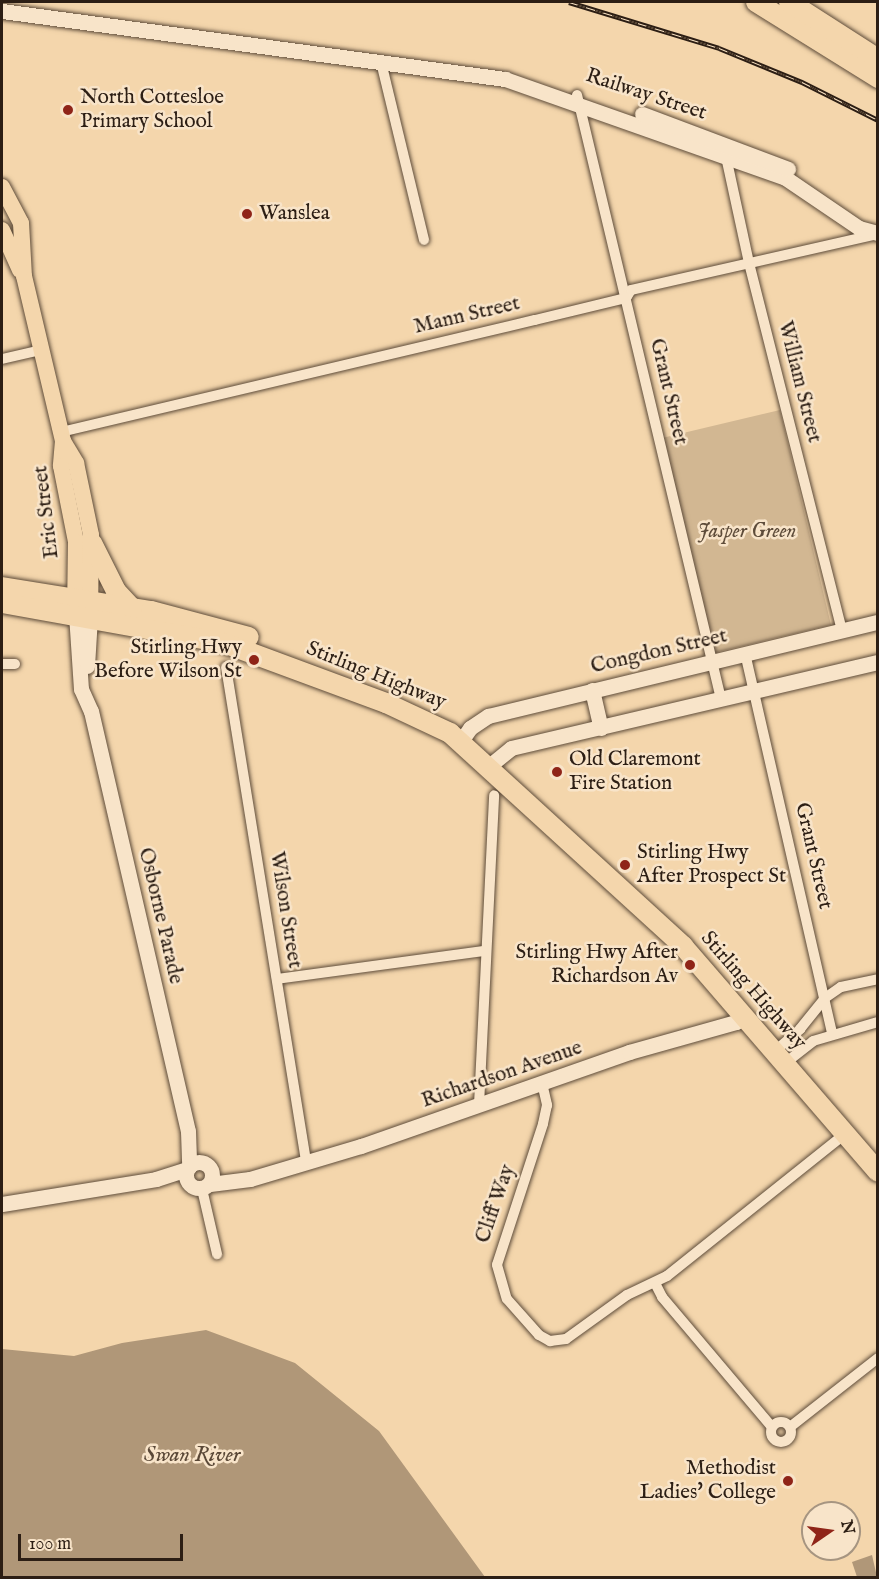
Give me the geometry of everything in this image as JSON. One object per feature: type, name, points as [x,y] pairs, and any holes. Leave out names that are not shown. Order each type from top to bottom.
[{"type":"highway","points":[[756,2],[878,78]]},
{"type":"highway","points":[[789,2],[878,59]]},
{"type":"highway","points":[[92,543],[117,591],[132,608]]},
{"type":"highway","name":"Stirling Highway","points":[[2,587],[234,646],[429,720],[464,736]]},
{"type":"highway","name":"Stirling Highway","points":[[2,603],[132,608],[222,628],[434,708],[685,931],[845,1134],[878,1172]]},
{"type":"highway","name":"Stirling Highway","points":[[493,762],[668,932],[743,1016],[784,1054],[878,1152]]},
{"type":"main road","name":"Eric Street","points":[[2,190],[21,224],[24,276],[62,437],[62,466],[76,542],[83,607]]},
{"type":"main road","name":"Eric Street","points":[[2,230],[24,276]]},
{"type":"main road","name":"Eric Street","points":[[62,437],[76,463],[92,543],[83,607]]},
{"type":"street","name":"Railway Street","points":[[3,13],[381,62],[395,57],[501,70],[579,100],[787,168],[866,220],[878,233]]},
{"type":"street","points":[[381,62],[424,240]]},
{"type":"street","name":"Grant Street","points":[[579,100],[721,699]]},
{"type":"street","name":"William Street","points":[[724,148],[749,263],[842,630]]},
{"type":"street","name":"Mann Street","points":[[62,437],[626,298],[631,290],[878,233]]},
{"type":"street","points":[[2,359],[41,350]]},
{"type":"street","name":"Osborne Parade","points":[[83,607],[78,673],[91,711],[216,1254]]},
{"type":"street","name":"Congdon Street","points":[[464,736],[488,716],[878,622]]},
{"type":"street","name":"Grant Street","points":[[745,653],[832,1033]]},
{"type":"street","points":[[493,762],[511,748],[878,662]]},
{"type":"street","points":[[2,664],[15,664]]},
{"type":"street","name":"Wilson Street","points":[[226,667],[306,1160]]},
{"type":"street","points":[[592,690],[602,728]]},
{"type":"street","points":[[479,1105],[483,951],[494,795]]},
{"type":"street","points":[[277,979],[483,951]]},
{"type":"street","points":[[784,1054],[825,998],[841,987],[878,979]]},
{"type":"street","name":"Richardson Avenue","points":[[2,1204],[156,1179],[272,1169],[361,1146],[542,1083],[736,1022],[743,1016]]},
{"type":"street","points":[[784,1054],[832,1033],[878,1022]]},
{"type":"street","name":"Cliff Way","points":[[542,1083],[547,1105],[543,1124],[498,1258],[504,1293],[539,1335],[557,1342],[627,1295],[655,1283]]},
{"type":"street","points":[[790,1427],[790,1439],[782,1443],[774,1440],[772,1427],[662,1297],[655,1283],[845,1134]]},
{"type":"street","points":[[790,1427],[878,1358]]},
{"type":"street","points":[[772,1427],[782,1422],[790,1427]]},
{"type":"green space","name":"Jasper Green","points":[[780,410],[831,625],[713,653],[662,438]]},
{"type":"water","name":"Swan River","points":[[206,1330],[295,1363],[379,1431],[485,1577],[2,1577],[2,1349],[74,1356],[122,1343]]},
{"type":"water","points":[[872,1555],[877,1577],[857,1577],[852,1562],[861,1561],[861,1559]]},
{"type":"railway","points":[[569,2],[719,48],[802,82],[878,120]]},
{"type":"place","name":"North Cottesloe Primary School","points":[[68,110]]},
{"type":"place","name":"Wanslea","points":[[247,214]]},
{"type":"place","name":"Stirling Hwy Before Wilson St","points":[[254,660]]},
{"type":"place","name":"Old Claremont Fire Station","points":[[557,772]]},
{"type":"place","name":"Stirling Hwy After Prospect St","points":[[625,865]]},
{"type":"place","name":"Stirling Hwy After Richardson Av","points":[[690,965]]},
{"type":"place","name":"Methodist Ladies' College","points":[[788,1481]]}]
